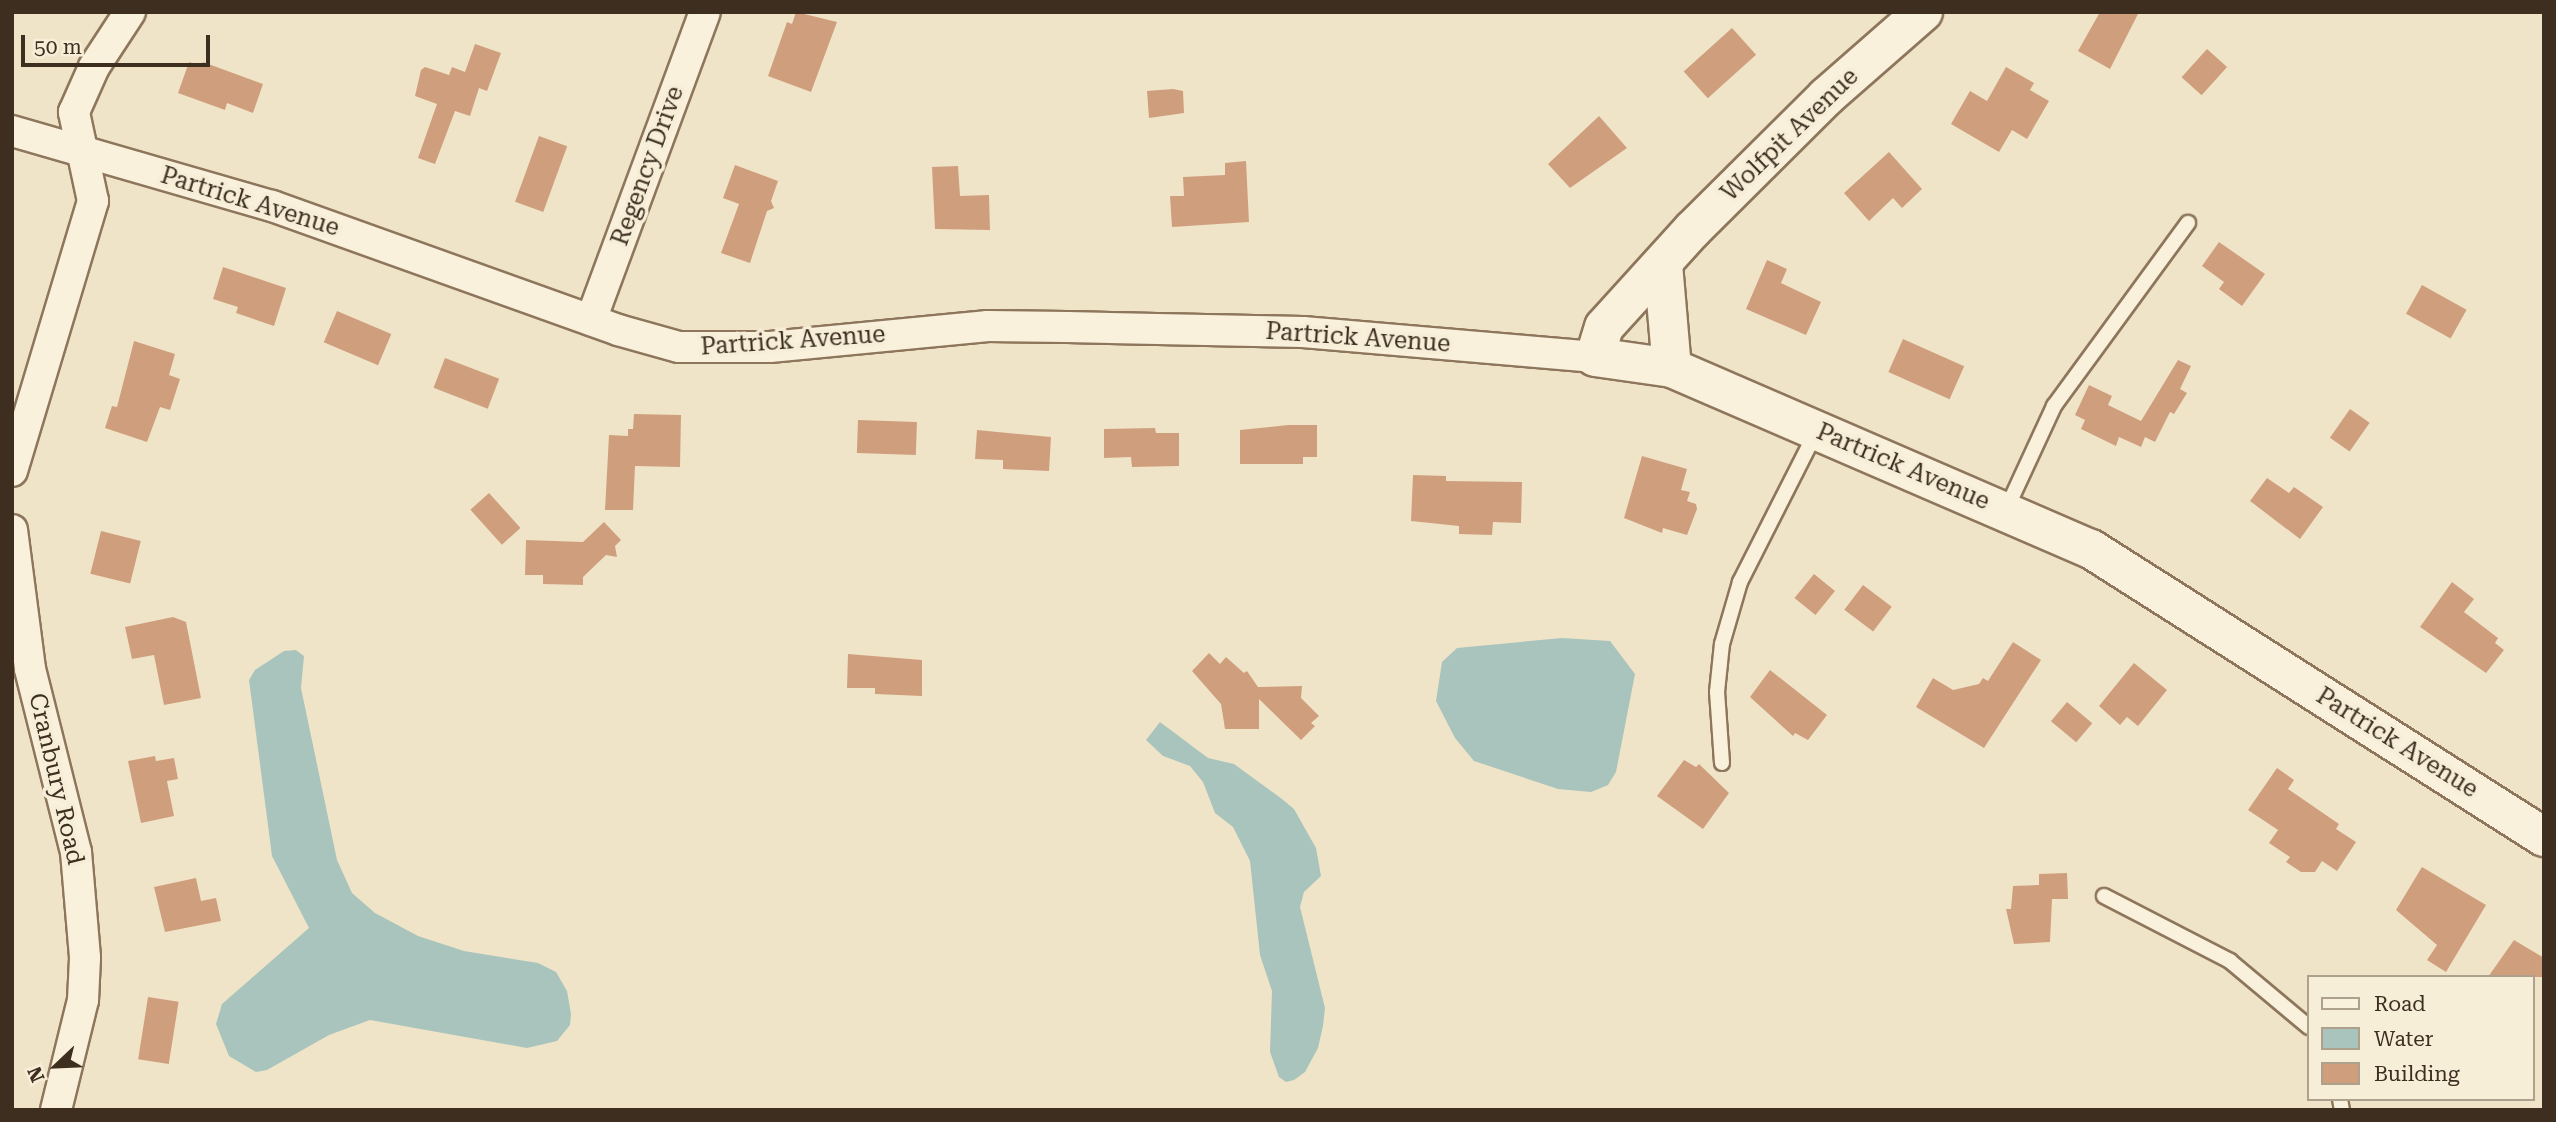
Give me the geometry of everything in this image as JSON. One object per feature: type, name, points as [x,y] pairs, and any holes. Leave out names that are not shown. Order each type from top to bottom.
[{"type":"street","points":[[12,471],[93,201],[74,126],[79,97],[130,12]]},
{"type":"street","name":"Regency Drive","points":[[591,320],[705,12]]},
{"type":"street","name":"Wolfpit Avenue","points":[[1595,357],[1604,327],[1746,173],[1923,12]]},
{"type":"street","name":"Partrick Avenue","points":[[12,131],[272,206],[642,338],[703,349],[817,344],[988,326],[1054,327],[1315,333],[1595,357],[1672,368],[2091,549],[2544,836]]},
{"type":"street","points":[[1663,264],[1672,368]]},
{"type":"street","name":"Cranbury Road","points":[[12,530],[30,669],[76,852],[85,958],[83,1000],[56,1110]]},
{"type":"lane","points":[[2006,511],[2054,406],[2188,223]]},
{"type":"lane","points":[[1722,763],[1717,692],[1722,644],[1740,582],[1816,430]]},
{"type":"lane","points":[[2104,896],[2230,961],[2308,1026]]},
{"type":"water","points":[[1562,638],[1610,641],[1635,674],[1616,772],[1608,785],[1591,792],[1558,789],[1474,761],[1455,738],[1436,701],[1442,662],[1457,648]]},
{"type":"water","points":[[296,650],[304,656],[301,688],[337,860],[352,893],[375,913],[418,936],[464,951],[538,963],[556,972],[567,991],[571,1014],[570,1025],[557,1041],[527,1048],[370,1020],[329,1035],[267,1070],[256,1072],[229,1056],[216,1024],[222,1004],[309,928],[272,856],[249,680],[255,670],[284,651]]},
{"type":"water","points":[[1160,722],[1208,758],[1234,764],[1282,799],[1294,809],[1316,848],[1321,876],[1304,892],[1300,907],[1325,1008],[1318,1048],[1305,1072],[1294,1080],[1286,1082],[1279,1077],[1270,1052],[1272,991],[1260,955],[1250,861],[1233,827],[1215,813],[1203,782],[1190,766],[1163,756],[1146,740]]},
{"type":"building","points":[[796,12],[837,22],[811,92],[768,76],[787,22],[792,24]]},
{"type":"building","points":[[2100,12],[2139,12],[2110,69],[2078,51]]},
{"type":"building","points":[[1732,28],[1756,55],[1708,98],[1684,71]]},
{"type":"building","points":[[475,44],[501,53],[487,91],[479,88],[470,116],[455,111],[435,164],[418,158],[437,104],[415,96],[421,70],[425,67],[449,75],[452,67],[465,72]]},
{"type":"building","points":[[2207,49],[2227,67],[2202,95],[2182,77]]},
{"type":"building","points":[[189,62],[202,66],[203,62],[263,84],[253,113],[227,103],[225,110],[178,93]]},
{"type":"building","points":[[2006,67],[2034,83],[2030,90],[2049,101],[2027,139],[2012,130],[1999,152],[1951,124],[1970,91],[1987,101]]},
{"type":"building","points":[[1147,91],[1183,91],[1184,113],[1149,118]]},
{"type":"building","points":[[1599,116],[1627,148],[1570,188],[1548,164]]},
{"type":"building","points":[[539,136],[567,146],[543,212],[515,202]]},
{"type":"building","points":[[1889,152],[1922,189],[1902,208],[1893,198],[1869,221],[1844,193]]},
{"type":"building","points":[[1246,161],[1249,222],[1172,227],[1170,196],[1184,196],[1183,177],[1225,175],[1225,163]]},
{"type":"building","points":[[735,165],[778,181],[771,201],[774,208],[767,211],[750,263],[721,253],[739,204],[723,198]]},
{"type":"building","points":[[958,166],[960,196],[989,195],[990,230],[935,229],[932,167]]},
{"type":"building","points":[[2219,242],[2265,274],[2242,306],[2219,289],[2224,282],[2202,266]]},
{"type":"building","points":[[1767,260],[1787,269],[1781,283],[1821,302],[1806,335],[1746,309]]},
{"type":"building","points":[[223,267],[286,288],[274,326],[236,313],[238,307],[213,299]]},
{"type":"building","points":[[2422,285],[2467,310],[2451,339],[2406,314]]},
{"type":"building","points":[[337,311],[391,334],[378,365],[324,342]]},
{"type":"building","points":[[1903,339],[1964,366],[1950,399],[1888,372]]},
{"type":"building","points":[[134,341],[175,354],[169,375],[180,379],[170,410],[160,407],[147,442],[105,428],[112,406],[117,407]]},
{"type":"building","points":[[445,358],[499,379],[488,409],[434,388]]},
{"type":"building","points":[[2178,360],[2191,366],[2180,389],[2187,393],[2174,414],[2170,412],[2155,442],[2145,437],[2141,447],[2119,437],[2116,446],[2081,429],[2085,420],[2075,415],[2089,385],[2112,396],[2108,405],[2141,421]]},
{"type":"building","points":[[2350,409],[2370,423],[2350,451],[2330,438]]},
{"type":"building","points":[[634,414],[681,415],[680,467],[635,466],[633,510],[605,510],[609,435],[628,436],[628,429],[633,429]]},
{"type":"building","points":[[858,420],[917,422],[916,455],[857,453]]},
{"type":"building","points":[[1317,425],[1317,457],[1303,457],[1303,464],[1240,464],[1240,430]]},
{"type":"building","points":[[1155,428],[1156,433],[1179,433],[1179,466],[1132,467],[1131,457],[1104,458],[1104,429]]},
{"type":"building","points":[[977,430],[1051,437],[1049,471],[1003,469],[1003,460],[975,459]]},
{"type":"building","points":[[1642,456],[1687,469],[1681,490],[1690,492],[1687,501],[1696,504],[1697,509],[1687,535],[1663,528],[1662,533],[1624,518]]},
{"type":"building","points":[[1413,475],[1446,476],[1446,481],[1522,482],[1521,523],[1493,522],[1492,535],[1459,534],[1459,526],[1411,521]]},
{"type":"building","points":[[2267,478],[2289,493],[2294,487],[2323,507],[2300,539],[2250,501]]},
{"type":"building","points":[[489,493],[520,528],[502,545],[470,510]]},
{"type":"building","points":[[604,522],[621,540],[615,546],[617,557],[606,555],[583,577],[583,585],[543,584],[543,575],[525,575],[526,540],[583,542]]},
{"type":"building","points":[[101,531],[141,541],[130,584],[90,574]]},
{"type":"building","points":[[1814,574],[1835,591],[1815,615],[1794,598]]},
{"type":"building","points":[[2452,582],[2474,599],[2464,612],[2498,638],[2495,643],[2504,650],[2486,673],[2420,627]]},
{"type":"building","points":[[1863,585],[1892,607],[1873,631],[1844,610]]},
{"type":"building","points":[[173,617],[186,622],[201,698],[164,705],[154,655],[132,659],[125,627]]},
{"type":"building","points":[[2013,642],[2041,660],[1984,748],[1916,707],[1933,678],[1953,690],[1979,684],[1983,678],[1988,681]]},
{"type":"building","points":[[1209,653],[1220,664],[1226,657],[1244,673],[1247,671],[1258,687],[1302,686],[1301,698],[1319,716],[1311,723],[1315,726],[1301,740],[1259,699],[1259,729],[1225,729],[1221,704],[1192,671]]},
{"type":"building","points":[[848,654],[922,660],[922,696],[875,694],[875,688],[847,688]]},
{"type":"building","points":[[2134,663],[2167,690],[2138,726],[2127,717],[2120,725],[2099,706]]},
{"type":"building","points":[[1770,670],[1827,715],[1808,740],[1795,733],[1793,736],[1750,697]]},
{"type":"building","points":[[2067,702],[2092,723],[2076,742],[2051,721]]},
{"type":"building","points":[[155,756],[156,761],[174,758],[178,779],[167,781],[174,816],[141,823],[128,761]]},
{"type":"building","points":[[1684,760],[1696,767],[1699,764],[1729,793],[1703,829],[1657,796]]},
{"type":"building","points":[[2277,768],[2294,780],[2288,789],[2339,824],[2336,829],[2356,842],[2337,871],[2322,861],[2315,872],[2301,872],[2286,862],[2290,857],[2269,843],[2278,830],[2248,810]]},
{"type":"building","points":[[2422,867],[2486,905],[2446,972],[2427,960],[2437,945],[2396,910]]},
{"type":"building","points":[[2067,873],[2068,899],[2052,899],[2050,942],[2014,944],[2006,909],[2011,909],[2013,886],[2039,885],[2039,874]]},
{"type":"building","points":[[196,878],[201,901],[216,898],[221,921],[165,932],[154,887]]},
{"type":"building","points":[[2514,940],[2544,958],[2544,977],[2489,975]]},
{"type":"building","points":[[148,997],[179,1002],[169,1064],[138,1059]]}]
